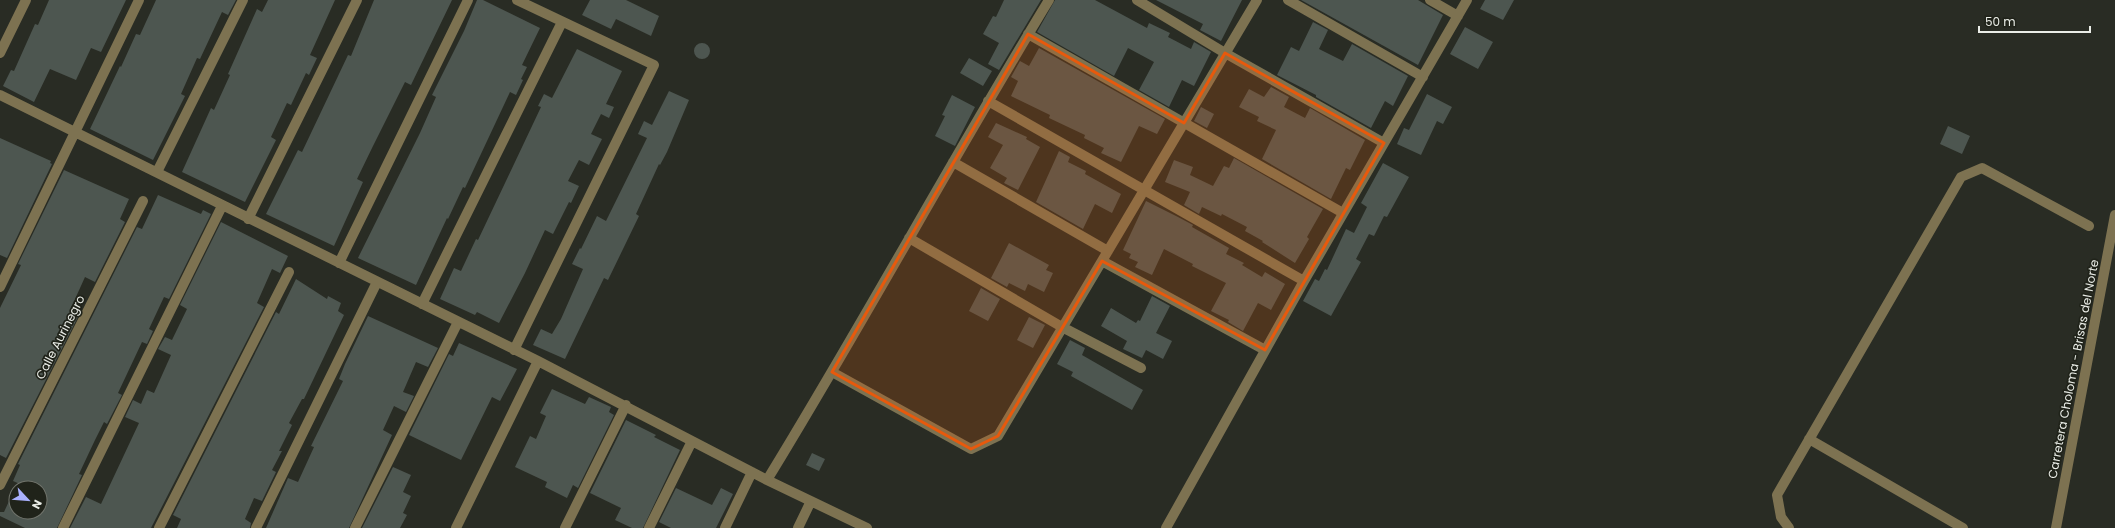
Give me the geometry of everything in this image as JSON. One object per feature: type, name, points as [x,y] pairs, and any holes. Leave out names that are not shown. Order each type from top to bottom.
[{"type":"street","points":[[0,53],[26,0]]},
{"type":"street","points":[[0,288],[139,0]]},
{"type":"street","points":[[157,172],[243,0]]},
{"type":"street","points":[[248,218],[357,0]]},
{"type":"street","points":[[339,263],[468,0]]},
{"type":"street","points":[[514,350],[654,65],[517,0]]},
{"type":"street","points":[[767,480],[832,372],[988,101],[1049,0]]},
{"type":"street","points":[[1137,0],[1225,53],[1384,142]]},
{"type":"street","points":[[832,372],[971,449],[998,436],[1257,0]]},
{"type":"street","points":[[1288,0],[1422,77]]},
{"type":"street","points":[[1430,0],[1458,16]]},
{"type":"street","points":[[1166,528],[1304,281],[1468,0]]},
{"type":"street","points":[[422,304],[562,22]]},
{"type":"street","points":[[1028,34],[1343,214]]},
{"type":"street","points":[[0,95],[538,361],[626,405],[767,480],[867,528]]},
{"type":"street","points":[[988,101],[1304,281]]},
{"type":"street","points":[[953,162],[1108,251]]},
{"type":"street","points":[[1789,528],[1781,517],[1777,495],[1961,176],[1982,168],[2089,226]]},
{"type":"street","name":"Calle Aurinegro","points":[[0,485],[143,200]]},
{"type":"street","points":[[63,528],[222,206]]},
{"type":"street","name":"Carretera Choloma - Brisas del Norte","points":[[2056,528],[2115,215]]},
{"type":"street","points":[[909,238],[1062,327],[1141,368]]},
{"type":"street","points":[[1102,261],[1265,350]]},
{"type":"street","points":[[159,528],[289,272]]},
{"type":"street","points":[[256,528],[377,282]]},
{"type":"street","points":[[355,528],[458,322]]},
{"type":"street","points":[[456,528],[538,361]]},
{"type":"street","points":[[565,528],[626,405]]},
{"type":"street","points":[[1809,439],[1963,528]]},
{"type":"street","points":[[649,528],[692,441]]},
{"type":"street","points":[[725,528],[752,472]]},
{"type":"street","points":[[798,528],[811,500]]},
{"type":"highlighted area","points":[[1028,34],[1184,123],[1225,53],[1384,143],[1265,350],[1102,261],[998,436],[971,449],[832,372]]},
{"type":"building","points":[[49,0],[126,0],[101,52],[91,48],[76,80],[50,69],[34,102],[3,86],[11,70],[14,71],[35,24],[38,25]]},
{"type":"building","points":[[156,0],[236,0],[228,15],[222,12],[200,59],[197,58],[181,94],[185,96],[153,160],[90,129],[136,34],[140,35]]},
{"type":"building","points":[[268,0],[335,0],[310,55],[317,58],[309,75],[306,73],[291,105],[287,103],[271,137],[276,140],[245,202],[182,172],[211,108],[214,110],[230,75],[228,74],[257,9],[262,12]]},
{"type":"building","points":[[374,0],[452,0],[411,85],[405,82],[357,179],[363,182],[334,246],[266,214],[298,150],[302,152],[348,55],[351,56]]},
{"type":"building","points":[[477,0],[483,0],[540,28],[522,65],[527,67],[516,95],[510,92],[465,188],[463,187],[448,219],[447,218],[416,285],[358,258],[420,133],[436,97],[432,95],[464,31]]},
{"type":"building","points":[[590,0],[626,0],[659,16],[651,36],[616,19],[611,29],[582,15]]},
{"type":"building","points":[[1004,0],[1041,0],[999,70],[988,64],[999,43],[983,34],[993,16],[996,17]]},
{"type":"building","points":[[1055,0],[1095,0],[1147,28],[1149,23],[1170,33],[1168,37],[1191,49],[1194,42],[1211,52],[1194,86],[1182,80],[1169,107],[1139,90],[1154,62],[1128,48],[1114,76],[1037,32]]},
{"type":"building","points":[[1156,0],[1242,0],[1221,41],[1200,30],[1203,24]]},
{"type":"building","points":[[1301,0],[1418,0],[1443,15],[1418,65]]},
{"type":"building","points":[[1485,0],[1514,0],[1503,20],[1480,9]]},
{"type":"building","points":[[1313,22],[1328,30],[1319,49],[1343,61],[1352,44],[1408,76],[1393,106],[1385,101],[1371,128],[1316,97],[1316,95],[1277,75],[1291,47],[1299,51]]},
{"type":"building","points":[[1465,27],[1493,42],[1478,69],[1450,54]]},
{"type":"building","points":[[699,43],[705,43],[710,48],[708,57],[705,59],[699,59],[694,54],[694,48]]},
{"type":"building","points":[[1039,48],[1165,119],[1157,134],[1139,126],[1121,162],[1101,153],[1104,148],[1084,138],[1085,135],[1049,118],[1050,115],[1011,96],[1018,81],[1011,77],[1020,61],[1029,66]]},
{"type":"building","points":[[577,49],[622,71],[606,104],[614,107],[609,118],[601,114],[591,134],[602,139],[589,165],[579,160],[568,181],[579,186],[571,203],[569,202],[553,234],[545,230],[499,323],[477,312],[475,315],[440,299],[454,268],[461,271],[476,239],[478,240],[541,107],[538,106],[544,94],[552,98]]},
{"type":"building","points":[[969,58],[992,71],[983,86],[960,73]]},
{"type":"building","points":[[1271,87],[1289,97],[1284,107],[1305,118],[1310,108],[1365,140],[1350,170],[1346,168],[1331,199],[1262,159],[1276,130],[1257,121],[1259,117],[1239,107],[1249,89],[1264,97]]},
{"type":"building","points":[[669,91],[689,100],[667,152],[660,165],[659,164],[636,214],[639,216],[608,280],[604,278],[565,359],[533,345],[541,329],[552,334],[561,319],[583,269],[572,264],[597,216],[606,221],[647,138],[638,134],[644,121],[652,125]]},
{"type":"building","points":[[1427,94],[1452,107],[1443,124],[1437,121],[1421,155],[1397,144],[1404,128],[1409,130]]},
{"type":"building","points":[[952,95],[975,107],[955,146],[935,136],[945,116],[942,115]]},
{"type":"building","points":[[1201,107],[1214,114],[1207,128],[1194,121]]},
{"type":"building","points":[[996,123],[1027,137],[1026,139],[1040,147],[1018,190],[1004,183],[1007,178],[990,168],[1003,145],[988,137]]},
{"type":"building","points":[[1948,126],[1970,136],[1962,154],[1940,144]]},
{"type":"building","points":[[0,138],[51,161],[50,163],[52,164],[7,258],[0,255]]},
{"type":"building","points":[[1059,151],[1070,157],[1068,162],[1086,171],[1085,174],[1121,194],[1112,213],[1095,204],[1083,229],[1036,202]]},
{"type":"building","points":[[1234,158],[1323,209],[1307,237],[1309,239],[1295,263],[1262,242],[1263,241],[1245,231],[1247,227],[1222,214],[1221,216],[1202,207],[1199,214],[1184,205],[1190,192],[1165,182],[1174,160],[1193,167],[1190,175],[1213,186],[1224,166],[1229,168]]},
{"type":"building","points":[[1383,163],[1409,177],[1387,217],[1384,216],[1374,236],[1369,234],[1356,259],[1361,262],[1331,316],[1303,301],[1315,279],[1319,281],[1325,269],[1327,270],[1346,229],[1354,233],[1367,207],[1361,203]]},
{"type":"building","points":[[64,170],[129,199],[120,219],[125,222],[95,282],[85,277],[71,308],[80,313],[6,458],[0,455],[0,308],[21,265],[18,264]]},
{"type":"building","points":[[158,195],[201,214],[203,210],[211,214],[169,299],[164,297],[149,329],[153,331],[147,344],[142,342],[118,393],[122,395],[107,424],[104,422],[95,440],[79,474],[82,475],[57,528],[25,528],[8,520],[48,520],[48,480],[13,480],[20,465],[18,464],[137,227],[142,229]]},
{"type":"building","points":[[1146,201],[1193,225],[1192,227],[1229,248],[1226,254],[1244,263],[1242,265],[1262,277],[1265,272],[1285,284],[1271,310],[1258,303],[1243,331],[1228,322],[1229,320],[1211,311],[1226,283],[1192,266],[1193,264],[1164,249],[1152,275],[1135,267],[1138,262],[1129,258],[1131,254],[1123,250]]},
{"type":"building","points":[[221,222],[288,256],[280,273],[272,269],[257,303],[264,307],[151,528],[70,528],[86,497],[101,504],[139,423],[125,417],[133,400],[141,404],[147,390],[154,393],[171,355],[158,349],[165,337],[172,340],[187,309],[180,305]]},
{"type":"building","points":[[1009,243],[1049,265],[1046,270],[1053,273],[1044,292],[1028,284],[1025,291],[1009,283],[1007,287],[991,278]]},
{"type":"building","points":[[296,279],[327,299],[328,296],[341,303],[338,311],[344,315],[304,399],[302,399],[289,423],[292,425],[279,451],[282,451],[272,470],[276,472],[262,501],[254,498],[245,519],[251,523],[250,528],[177,528],[181,519],[173,515],[276,312],[279,314]]},
{"type":"building","points":[[981,288],[1000,299],[988,321],[969,311]]},
{"type":"building","points":[[1152,296],[1170,306],[1156,333],[1172,341],[1163,359],[1146,350],[1142,358],[1123,349],[1127,341],[1101,326],[1111,308],[1136,323],[1138,320],[1140,321]]},
{"type":"building","points":[[368,316],[438,348],[428,367],[416,362],[403,392],[414,396],[406,412],[394,406],[383,430],[392,435],[349,528],[266,528],[288,478],[298,482],[314,447],[311,446],[343,381],[339,379],[345,364]]},
{"type":"building","points":[[1029,317],[1045,325],[1033,348],[1017,340]]},
{"type":"building","points":[[1070,340],[1085,348],[1082,355],[1143,390],[1132,410],[1071,376],[1073,372],[1057,364]]},
{"type":"building","points":[[459,343],[517,369],[500,401],[492,397],[461,460],[409,435],[449,354],[453,356]]},
{"type":"building","points":[[552,389],[585,404],[589,397],[611,407],[609,412],[614,415],[578,488],[573,485],[567,498],[545,487],[547,482],[515,467],[530,436],[536,439],[546,416],[540,413]]},
{"type":"building","points":[[626,420],[656,435],[654,437],[680,450],[643,528],[632,528],[615,520],[621,508],[590,493]]},
{"type":"building","points":[[812,453],[825,459],[819,471],[806,465]]},
{"type":"building","points":[[393,467],[411,475],[403,492],[411,496],[403,513],[407,515],[400,528],[362,528]]},
{"type":"building","points":[[676,488],[712,505],[721,488],[733,494],[716,528],[671,528],[659,522]]},
{"type":"building","points":[[8,503],[8,520],[0,516],[0,512],[4,512]]}]
